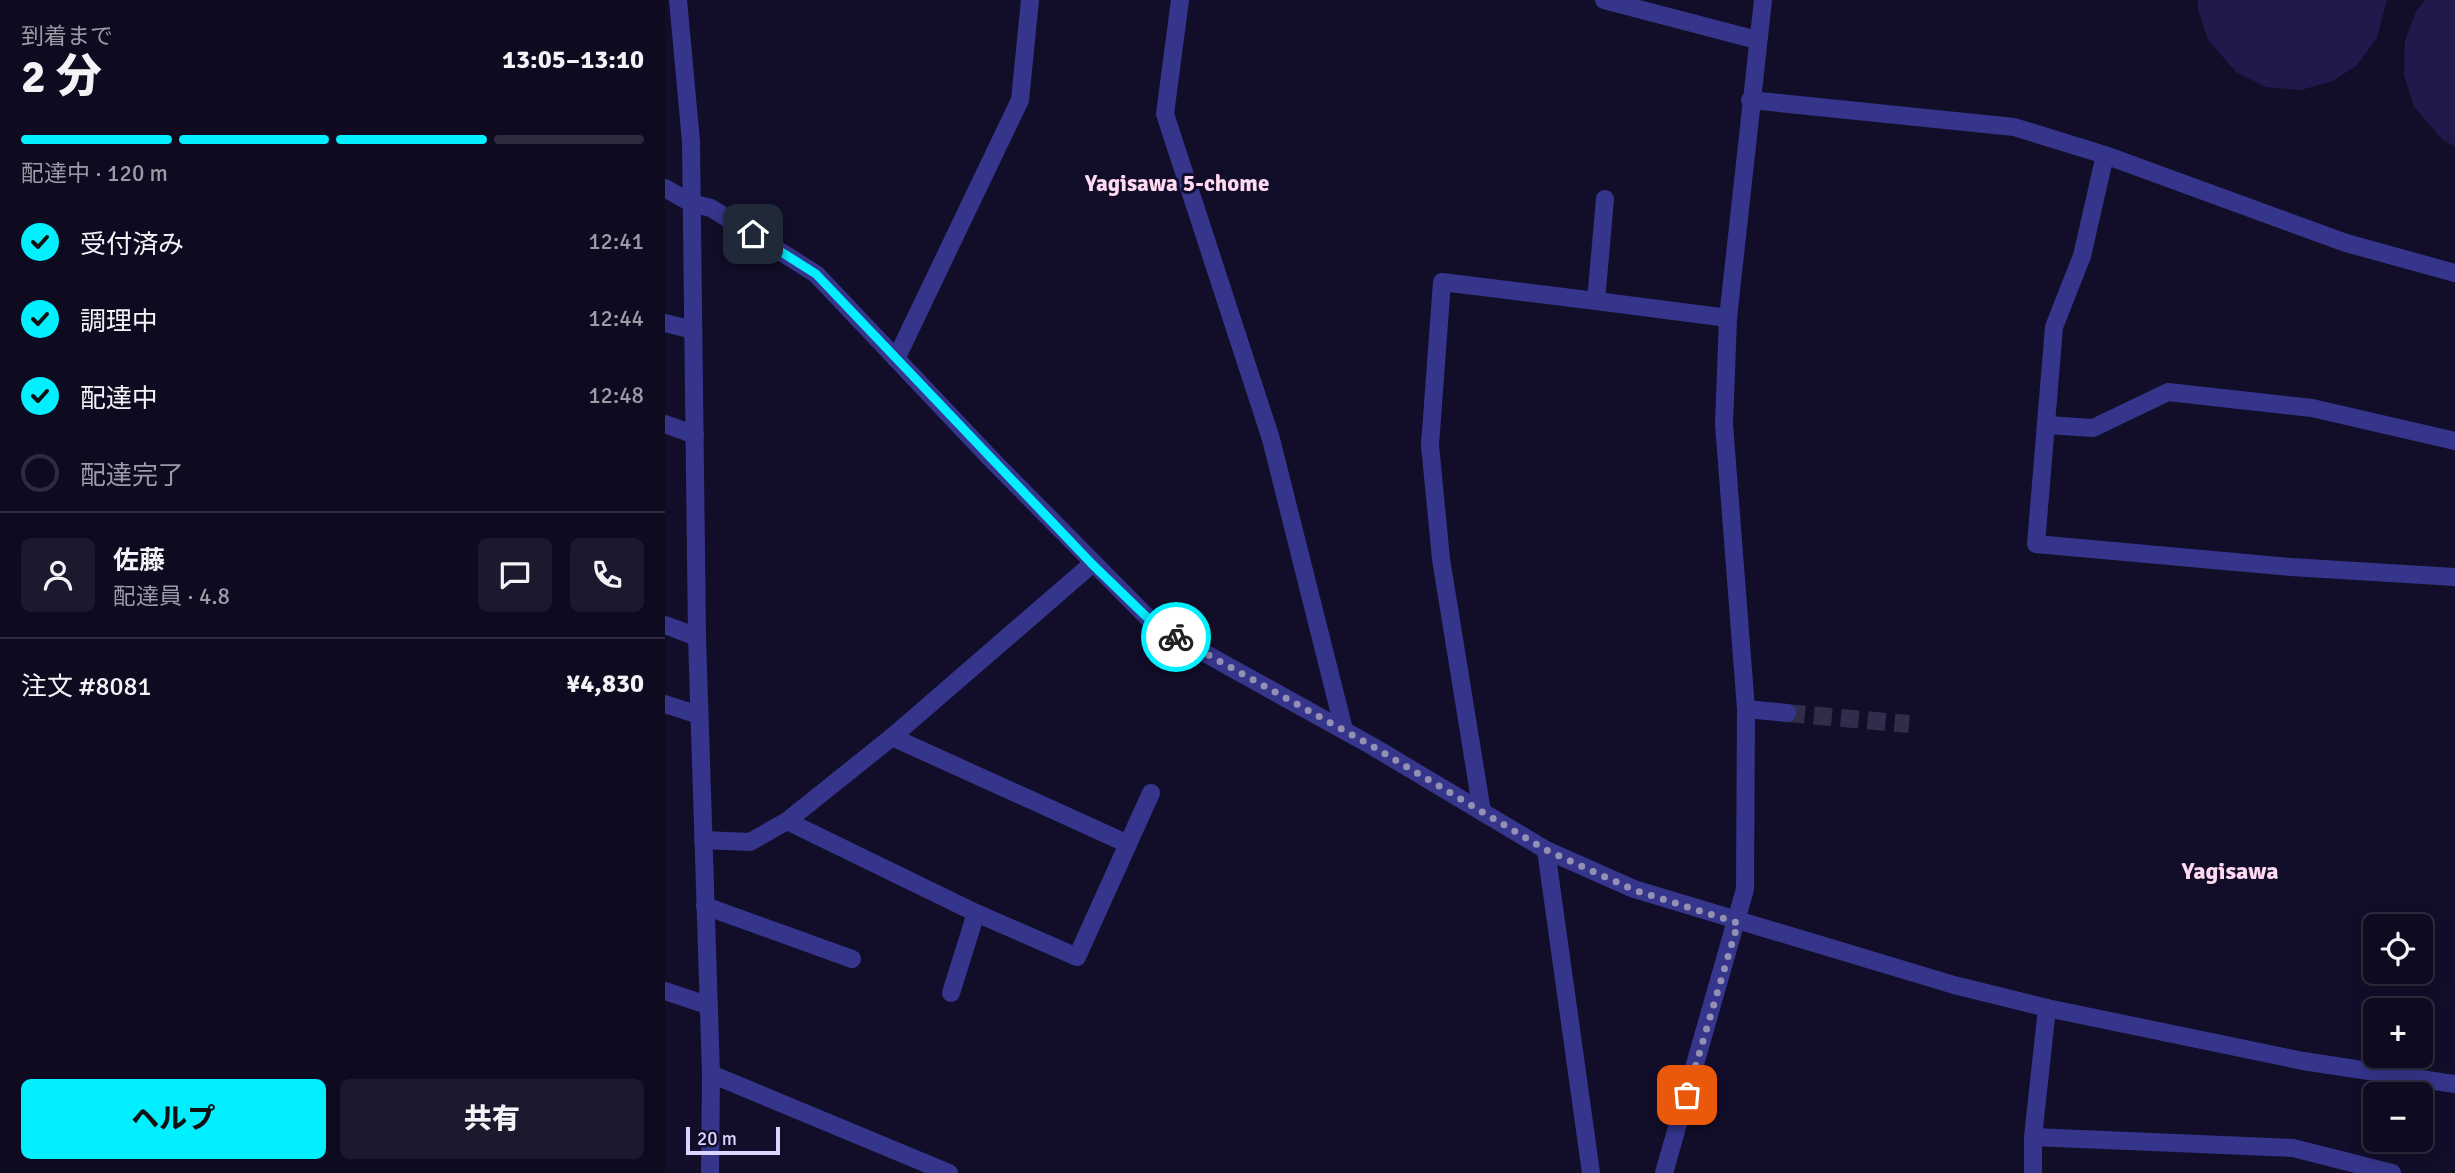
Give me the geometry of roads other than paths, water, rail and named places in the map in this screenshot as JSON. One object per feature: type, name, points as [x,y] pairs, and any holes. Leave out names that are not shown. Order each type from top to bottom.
[{"type":"street","points":[[678,0],[691,142],[697,637],[711,1074],[710,1173]]},
{"type":"street","points":[[896,359],[1020,100],[1030,0]]},
{"type":"street","points":[[1180,0],[1165,114],[1271,439],[1344,730]]},
{"type":"street","points":[[1604,0],[1757,40]]},
{"type":"street","points":[[1664,1173],[1738,923],[1745,890],[1746,709],[1724,424],[1728,318],[1763,0]]},
{"type":"street","points":[[1750,100],[2014,127],[2105,155],[2346,243],[2455,273]]},
{"type":"street","points":[[2105,155],[2082,256],[2054,327],[2036,544],[2291,567],[2455,578]]},
{"type":"street","points":[[665,188],[691,203],[711,208],[816,274],[1092,564],[1156,626],[1344,730],[1546,850],[1634,890],[1738,923],[2047,1008],[2303,1061],[2455,1084]]},
{"type":"street","points":[[1596,301],[1605,199]]},
{"type":"street","points":[[1482,812],[1441,559],[1430,445],[1442,282],[1728,318]]},
{"type":"street","points":[[665,323],[693,330]]},
{"type":"street","points":[[2047,425],[2093,428],[2168,392],[2312,408],[2455,441]]},
{"type":"street","points":[[665,424],[695,435]]},
{"type":"street","points":[[703,840],[750,842],[787,821],[892,737],[1092,564]]},
{"type":"street","points":[[665,625],[697,637]]},
{"type":"street","points":[[665,704],[699,715]]},
{"type":"street","points":[[1746,709],[1787,713]]},
{"type":"street","points":[[892,737],[1128,844]]},
{"type":"street","points":[[787,821],[976,913],[1077,957],[1151,793]]},
{"type":"street","points":[[1546,850],[1591,1173]]},
{"type":"street","points":[[705,906],[852,959]]},
{"type":"street","points":[[951,993],[976,913]]},
{"type":"street","points":[[665,991],[707,1005]]},
{"type":"street","points":[[2033,1173],[2033,1137],[2047,1008]]},
{"type":"street","points":[[711,1074],[949,1173]]},
{"type":"street","points":[[2033,1137],[2293,1148],[2392,1173]]},
{"type":"tunnel","points":[[1787,713],[1909,724]]},
{"type":"district","name":"Yagisawa 5-chome","points":[[1177,183]]},
{"type":"district","name":"Yagisawa","points":[[2230,871]]}]
